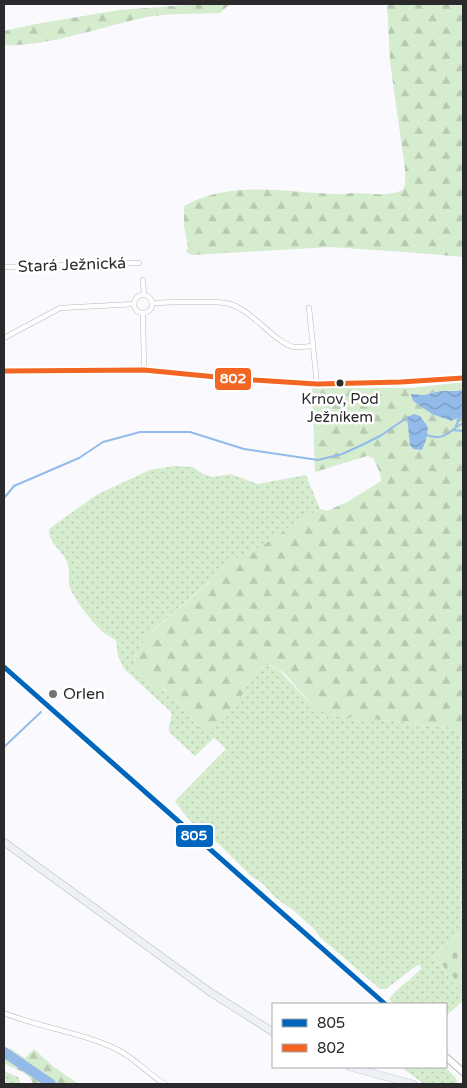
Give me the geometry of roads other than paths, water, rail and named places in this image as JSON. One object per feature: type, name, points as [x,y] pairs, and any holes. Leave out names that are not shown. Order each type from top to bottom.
[{"type":"main road","points":[[4,667],[385,1003]]},
{"type":"main road","points":[[4,842],[210,992],[272,1031]]},
{"type":"main road","points":[[447,1058],[463,1072]]},
{"type":"main road","points":[[353,1068],[413,1084]]},
{"type":"street","name":"Stará Ježnická","points":[[4,267],[139,263]]},
{"type":"street","points":[[143,280],[144,295]]},
{"type":"street","points":[[144,295],[148,296],[152,303]]},
{"type":"street","points":[[134,304],[136,299],[144,295]]},
{"type":"street","points":[[152,303],[218,302],[230,304],[243,310],[285,343],[294,347],[313,346]]},
{"type":"street","points":[[143,313],[148,311],[152,303]]},
{"type":"street","points":[[134,304],[139,312],[143,313]]},
{"type":"street","points":[[4,338],[60,308],[134,304]]},
{"type":"street","points":[[309,308],[317,384]]},
{"type":"street","points":[[143,313],[144,370]]},
{"type":"street","points":[[4,371],[144,370],[317,384],[463,378]]},
{"type":"street","points":[[4,1013],[52,1029],[85,1037],[117,1050],[131,1057],[165,1084]]},
{"type":"water","points":[[440,391],[463,391],[463,416],[451,421],[432,414],[413,401],[411,394],[424,395]]},
{"type":"water","points":[[414,414],[420,416],[428,427],[422,450],[413,449],[410,445],[407,417]]},
{"type":"waterway","points":[[456,426],[463,411]]},
{"type":"waterway","points":[[4,498],[14,486],[79,458],[103,442],[140,432],[190,432],[244,449],[318,460],[342,454],[362,445],[380,436],[408,417]]},
{"type":"waterway","points":[[425,433],[433,437],[446,435],[463,423]]},
{"type":"waterway","points":[[453,430],[463,431]]},
{"type":"waterway","points":[[4,747],[41,712]]},
{"type":"waterway","points":[[4,1052],[51,1084]]},
{"type":"place","name":"Krnov, Pod Ježníkem","points":[[340,383]]},
{"type":"place","name":"Orlen","points":[[53,694]]}]
